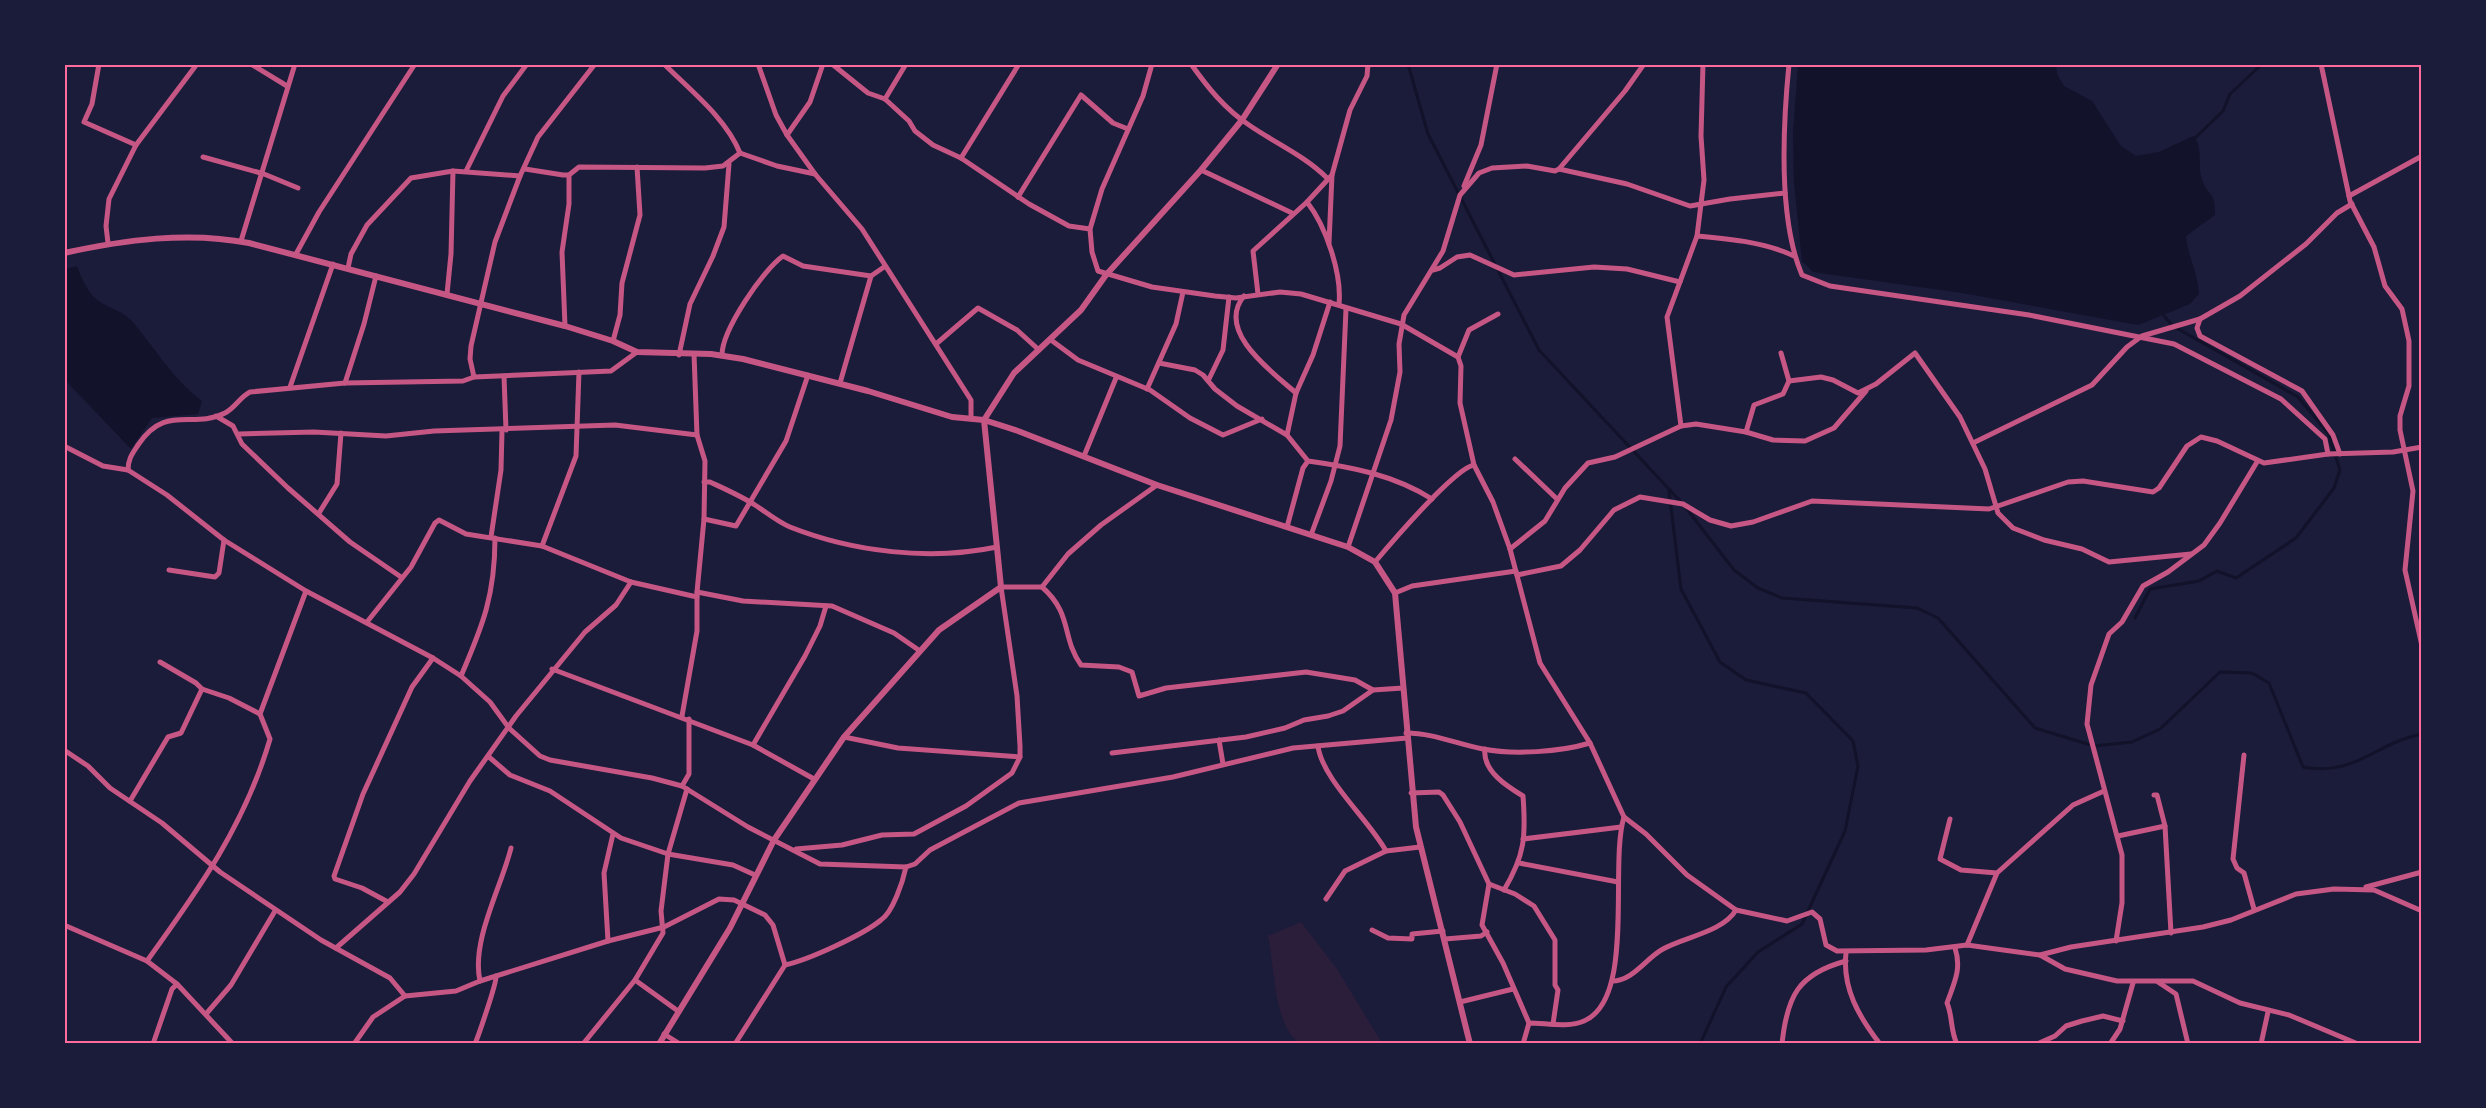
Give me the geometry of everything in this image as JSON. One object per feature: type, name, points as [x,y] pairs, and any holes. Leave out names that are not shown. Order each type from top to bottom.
[{"type":"street","points":[[99,64],[92,104],[84,122],[136,145]]},
{"type":"street","points":[[108,243],[106,226],[109,199],[136,145],[197,64]]},
{"type":"street","points":[[251,64],[287,86]]},
{"type":"street","points":[[241,241],[264,174],[295,64]]},
{"type":"street","points":[[296,254],[319,212],[415,64]]},
{"type":"street","points":[[466,171],[503,96],[527,64]]},
{"type":"street","points":[[474,377],[470,359],[495,242],[520,176],[538,137],[595,64]]},
{"type":"street","points":[[664,64],[704,104],[736,143],[740,153],[777,166],[815,174]]},
{"type":"street","points":[[758,64],[776,115],[787,135],[815,174],[862,229],[884,267],[971,400],[971,419]]},
{"type":"street","points":[[787,135],[810,102],[823,64]]},
{"type":"street","points":[[832,64],[868,93],[885,99],[923,138],[961,158],[1017,197],[1069,226],[1090,228]]},
{"type":"street","points":[[885,99],[906,64]]},
{"type":"street","points":[[1152,64],[1143,96],[1102,189],[1090,228],[1092,252],[1098,271],[1106,275],[1183,292],[1229,297],[1301,294],[1401,324],[1458,357]]},
{"type":"street","points":[[1191,64],[1209,90],[1242,120],[1330,176]]},
{"type":"street","points":[[796,849],[842,845],[882,836],[914,834],[966,806],[1012,773],[1020,757],[1017,696],[1001,587],[984,420],[1002,388],[1014,373],[1081,310],[1106,275],[1201,170],[1242,120],[1278,64]]},
{"type":"street","points":[[1329,248],[1330,176],[1350,110],[1367,76],[1368,64]]},
{"type":"street","points":[[1348,547],[1391,420],[1400,372],[1398,360],[1401,324],[1408,307],[1443,251],[1455,205],[1481,145],[1497,64]]},
{"type":"street","points":[[1559,169],[1625,92],[1644,64]]},
{"type":"street","points":[[1681,426],[1667,317],[1697,236],[1704,180],[1701,136],[1703,64]]},
{"type":"street","points":[[1789,64],[1784,138],[1785,194],[1794,256],[1802,275],[1830,286],[1971,306],[2142,336],[2174,344],[2282,399],[2325,439],[2328,454]]},
{"type":"street","points":[[2321,64],[2349,196],[2374,247],[2385,286],[2402,309],[2406,321],[2411,363],[2409,386],[2400,416],[2413,491],[2406,583],[2421,646]]},
{"type":"street","points":[[961,158],[1019,65]]},
{"type":"street","points":[[1017,197],[1081,95],[1113,123],[1128,129]]},
{"type":"street","points":[[525,169],[569,175],[579,167],[705,168],[729,164],[740,153]]},
{"type":"street","points":[[2349,196],[2421,156]]},
{"type":"street","points":[[203,157],[264,174],[298,188]]},
{"type":"street","points":[[679,354],[690,304],[724,227],[729,164]]},
{"type":"street","points":[[1464,188],[1479,173],[1492,168],[1527,166],[1555,171],[1559,169],[1627,184],[1690,206],[1730,199],[1785,194]]},
{"type":"street","points":[[613,341],[620,315],[622,283],[640,215],[637,167]]},
{"type":"street","points":[[1201,170],[1292,213]]},
{"type":"street","points":[[447,294],[451,254],[453,171]]},
{"type":"street","points":[[348,268],[351,254],[367,225],[403,184],[419,175],[466,171],[520,176]]},
{"type":"street","points":[[565,326],[562,252],[569,204],[569,175]]},
{"type":"street","points":[[1258,294],[1253,250],[1307,202],[1330,176]]},
{"type":"street","points":[[1307,202],[1329,248],[1339,283],[1339,304]]},
{"type":"street","points":[[1973,443],[2092,385],[2127,347],[2142,336],[2200,319],[2240,296],[2306,244],[2337,213],[2352,204]]},
{"type":"street","points":[[1697,236],[1754,244],[1782,250],[1794,256]]},
{"type":"street","points":[[64,253],[108,243],[197,238],[241,241],[565,326],[613,341],[637,352],[722,355],[840,383],[952,417],[984,420],[1157,485],[1348,547],[1375,562],[1395,592],[1412,794],[1420,847],[1470,1044]]},
{"type":"street","points":[[1433,270],[1457,257],[1470,255],[1514,275],[1608,268],[1628,269],[1680,282]]},
{"type":"street","points":[[722,355],[723,342],[732,321],[783,256],[803,266],[871,276]]},
{"type":"street","points":[[290,387],[333,264]]},
{"type":"street","points":[[840,383],[871,276],[884,267]]},
{"type":"street","points":[[345,383],[376,276]]},
{"type":"street","points":[[1147,389],[1176,324],[1183,292]]},
{"type":"street","points":[[1244,296],[1238,304],[1235,321],[1238,335],[1296,393]]},
{"type":"street","points":[[1209,379],[1223,350],[1229,297]]},
{"type":"street","points":[[1287,435],[1296,393],[1313,355],[1330,302]]},
{"type":"street","points":[[936,344],[978,308],[1017,330],[1040,350]]},
{"type":"street","points":[[1311,534],[1336,464],[1342,421],[1347,309]]},
{"type":"street","points":[[1498,314],[1469,330],[1458,357],[1461,366],[1460,403],[1474,465],[1493,502],[1510,549],[1540,663],[1590,743],[1624,817],[1646,834],[1687,875],[1736,910],[1787,921],[1812,912],[1820,919],[1829,949],[1846,953],[1955,948],[1967,945],[2040,956],[2065,969],[2133,983],[2155,980],[2193,981],[2240,1003],[2268,1012],[2289,1015],[2358,1044]]},
{"type":"street","points":[[2200,319],[2197,328],[2200,336],[2302,391],[2333,435],[2340,454]]},
{"type":"street","points":[[1051,340],[1078,360],[1116,378],[1147,389],[1190,418],[1223,435],[1263,419]]},
{"type":"street","points":[[128,470],[129,458],[153,426],[169,420],[226,413],[240,397],[250,392],[345,383],[463,381],[474,377],[611,370],[637,352]]},
{"type":"street","points":[[1746,432],[1754,405],[1784,394],[1789,381],[1781,353]]},
{"type":"street","points":[[1510,549],[1545,521],[1557,499],[1588,463],[1616,457],[1681,426],[1706,425],[1746,432],[1773,440],[1805,441],[1834,428],[1866,390],[1915,353],[1960,417],[1973,443],[2001,518],[2025,534],[2082,549],[2109,562],[2192,554]]},
{"type":"street","points":[[682,716],[698,631],[697,594],[704,519],[705,461],[697,435],[694,354]]},
{"type":"street","points":[[1159,363],[1196,370],[1209,379],[1215,389],[1237,406],[1287,435],[1308,461],[1336,464],[1405,483],[1432,499]]},
{"type":"street","points":[[542,546],[573,470],[579,426],[579,372]]},
{"type":"street","points":[[704,519],[736,526],[786,441],[808,375]]},
{"type":"street","points":[[461,676],[486,618],[493,578],[493,537],[504,430],[504,376]]},
{"type":"street","points":[[1789,381],[1821,377],[1833,380],[1851,391],[1858,393],[1866,390]]},
{"type":"street","points":[[1084,456],[1116,378]]},
{"type":"street","points":[[216,416],[233,426],[242,444],[251,454],[350,542],[401,577]]},
{"type":"street","points":[[239,434],[290,432],[386,436],[434,431],[615,425],[697,435]]},
{"type":"street","points":[[319,513],[337,484],[341,433]]},
{"type":"street","points":[[1395,592],[1412,586],[1561,566],[1571,560],[1614,510],[1640,497],[1683,504],[1710,520],[1731,526],[1753,522],[1812,501],[1997,508],[2068,482],[2153,492],[2159,488],[2187,446],[2201,437],[2217,441],[2257,462],[2271,463],[2328,454],[2393,453],[2421,447]]},
{"type":"street","points":[[64,446],[103,466],[128,470],[168,495],[224,540],[306,591],[433,657],[461,676],[490,702],[509,728],[540,756],[550,760],[652,778],[685,788],[820,864],[906,867],[915,864],[930,850],[1019,803],[1173,777],[1293,748],[1425,733],[1485,749],[1544,751],[1590,743]]},
{"type":"street","points":[[1515,459],[1557,499]]},
{"type":"street","points":[[1287,527],[1303,468],[1308,461]]},
{"type":"street","points":[[2116,941],[2124,870],[2118,836],[2104,791],[2086,715],[2091,685],[2109,634],[2122,622],[2143,586],[2204,545],[2257,462]]},
{"type":"street","points":[[1375,562],[1443,485],[1466,466],[1474,465]]},
{"type":"street","points":[[704,482],[710,482],[750,502],[788,526],[819,537],[899,554],[944,553],[997,547]]},
{"type":"street","points":[[1042,587],[1068,554],[1101,525],[1157,485]]},
{"type":"street","points":[[367,622],[420,554],[429,533],[439,520],[466,534],[542,546],[631,582],[724,599],[838,608],[894,633],[920,651]]},
{"type":"street","points":[[169,570],[215,576],[219,573],[224,540]]},
{"type":"street","points":[[336,948],[388,902],[414,874],[470,781],[552,669],[585,632],[616,604],[631,582]]},
{"type":"street","points":[[659,1044],[744,904],[755,875],[774,840],[844,737],[939,630],[1001,587],[1042,587],[1054,598],[1065,617],[1070,643],[1081,665],[1119,667],[1132,672],[1139,696],[1166,688],[1306,672],[1354,680],[1373,690]]},
{"type":"street","points":[[260,714],[306,591]]},
{"type":"street","points":[[753,745],[805,657],[820,626],[826,606]]},
{"type":"street","points":[[388,902],[362,888],[336,879],[334,876],[363,794],[412,687],[433,657]]},
{"type":"street","points":[[147,962],[214,866],[237,826],[259,776],[270,739],[260,714],[229,698],[202,689],[190,679],[160,662]]},
{"type":"street","points":[[552,669],[594,687],[682,716],[753,745],[814,779]]},
{"type":"street","points":[[1112,753],[1219,740],[1328,716],[1343,711],[1373,690],[1403,688]]},
{"type":"street","points":[[130,801],[168,737],[181,733],[202,689]]},
{"type":"street","points":[[583,1044],[635,980],[659,943],[664,927],[661,912],[668,854],[689,774],[689,719]]},
{"type":"street","points":[[844,737],[898,748],[1020,757]]},
{"type":"street","points":[[1219,740],[1222,764]]},
{"type":"street","points":[[1318,746],[1324,767],[1377,835],[1386,851]]},
{"type":"street","points":[[1485,749],[1485,759],[1499,780],[1524,796],[1523,839],[1519,863],[1504,890]]},
{"type":"street","points":[[64,750],[88,766],[110,788],[162,823],[214,866],[275,911],[390,978],[405,996]]},
{"type":"street","points":[[2244,755],[2233,859],[2237,868],[2244,873],[2254,909]]},
{"type":"street","points":[[489,757],[510,775],[570,803],[613,834],[668,854],[733,865],[755,875]]},
{"type":"street","points":[[1967,945],[1997,873],[2073,805],[2104,791]]},
{"type":"street","points":[[1412,794],[1439,792],[1443,795],[1460,822],[1489,884],[1482,914],[1482,925],[1529,1023],[1523,1044]]},
{"type":"street","points":[[2154,795],[2157,795],[2162,806],[2165,826],[2171,933]]},
{"type":"street","points":[[1529,1023],[1573,1025],[1586,1021],[1605,1002],[1612,981],[1618,928],[1618,882],[1621,827],[1624,817]]},
{"type":"street","points":[[1950,819],[1940,858],[1961,870],[1997,873]]},
{"type":"street","points":[[2118,836],[2165,826]]},
{"type":"street","points":[[1523,839],[1621,827]]},
{"type":"street","points":[[608,941],[604,873],[613,834]]},
{"type":"street","points":[[1326,899],[1346,872],[1386,851],[1420,847]]},
{"type":"street","points":[[480,981],[478,964],[486,920],[500,887],[511,848]]},
{"type":"street","points":[[1519,863],[1618,882]]},
{"type":"street","points":[[735,1044],[785,965],[800,962],[883,920],[902,886],[906,867]]},
{"type":"street","points":[[2040,956],[2071,947],[2171,933],[2231,920],[2296,894],[2361,888],[2421,872]]},
{"type":"street","points":[[1489,884],[1534,906],[1556,940],[1555,985],[1558,990],[1553,1024]]},
{"type":"street","points":[[2361,888],[2384,892],[2421,911]]},
{"type":"street","points":[[354,1044],[373,1017],[405,996],[456,991],[480,981],[608,941],[664,927],[719,899],[726,898],[744,904],[765,915],[773,925],[785,965]]},
{"type":"street","points":[[1612,981],[1624,978],[1665,947],[1725,922],[1736,910]]},
{"type":"street","points":[[206,1014],[231,985],[243,960],[275,911]]},
{"type":"street","points":[[64,925],[147,962],[177,984],[233,1044]]},
{"type":"street","points":[[1372,930],[1388,938],[1412,939],[1412,933],[1443,931]]},
{"type":"street","points":[[1445,939],[1481,936],[1487,932]]},
{"type":"street","points":[[1955,948],[1960,962],[1954,987],[1947,1003],[1951,1013],[1950,1028],[1957,1044]]},
{"type":"street","points":[[1846,953],[1847,986],[1870,1032],[1880,1044]]},
{"type":"street","points":[[1782,1044],[1796,989],[1812,974],[1846,962]]},
{"type":"street","points":[[475,1044],[487,1002],[497,982],[496,976]]},
{"type":"street","points":[[635,980],[678,1011]]},
{"type":"street","points":[[2155,980],[2176,994],[2188,1044]]},
{"type":"street","points":[[2110,1044],[2123,1021],[2133,983]]},
{"type":"street","points":[[153,1044],[172,989],[177,984]]},
{"type":"street","points":[[1460,1002],[1513,989]]},
{"type":"street","points":[[2261,1044],[2268,1012]]},
{"type":"street","points":[[2037,1044],[2055,1036],[2066,1026],[2082,1021],[2103,1016],[2123,1021]]},
{"type":"street","points":[[664,1034],[680,1044]]},
{"type":"shaded area","points":[[2056,64],[2057,74],[2064,86],[2092,101],[2121,146],[2136,156],[2159,152],[2193,136],[2196,140],[2202,179],[2213,198],[2215,215],[2186,236],[2199,294],[2190,304],[2138,325],[1962,293],[1813,272],[1802,261],[1794,183],[1793,134],[1798,65]]},
{"type":"shaded area","points":[[77,266],[91,294],[103,304],[131,320],[173,373],[202,401],[198,414],[152,418],[131,449],[65,380],[65,269]]},
{"type":"shaded area","points":[[1301,922],[1337,969],[1382,1043],[1300,1043],[1291,1035],[1276,995],[1268,936]]},
{"type":"waterway","points":[[1408,64],[1428,134],[1539,350],[1682,503]]},
{"type":"waterway","points":[[2195,138],[2223,111],[2230,94],[2262,64]]},
{"type":"waterway","points":[[2135,618],[2150,589],[2199,581],[2217,571],[2236,578],[2296,538],[2334,488],[2340,470],[2328,433],[2298,397],[2173,326],[2164,316]]},
{"type":"waterway","points":[[1669,491],[1681,589],[1720,662],[1746,680],[1806,693],[1853,741],[1858,766],[1845,831],[1802,924],[1758,952],[1726,987],[1700,1044]]},
{"type":"waterway","points":[[1686,508],[1734,570],[1758,588],[1782,598],[1917,608],[1938,618],[2035,728],[2094,746],[2132,742],[2160,729],[2220,672],[2252,673],[2269,683],[2303,767],[2321,769],[2352,763],[2406,738],[2422,734]]}]
